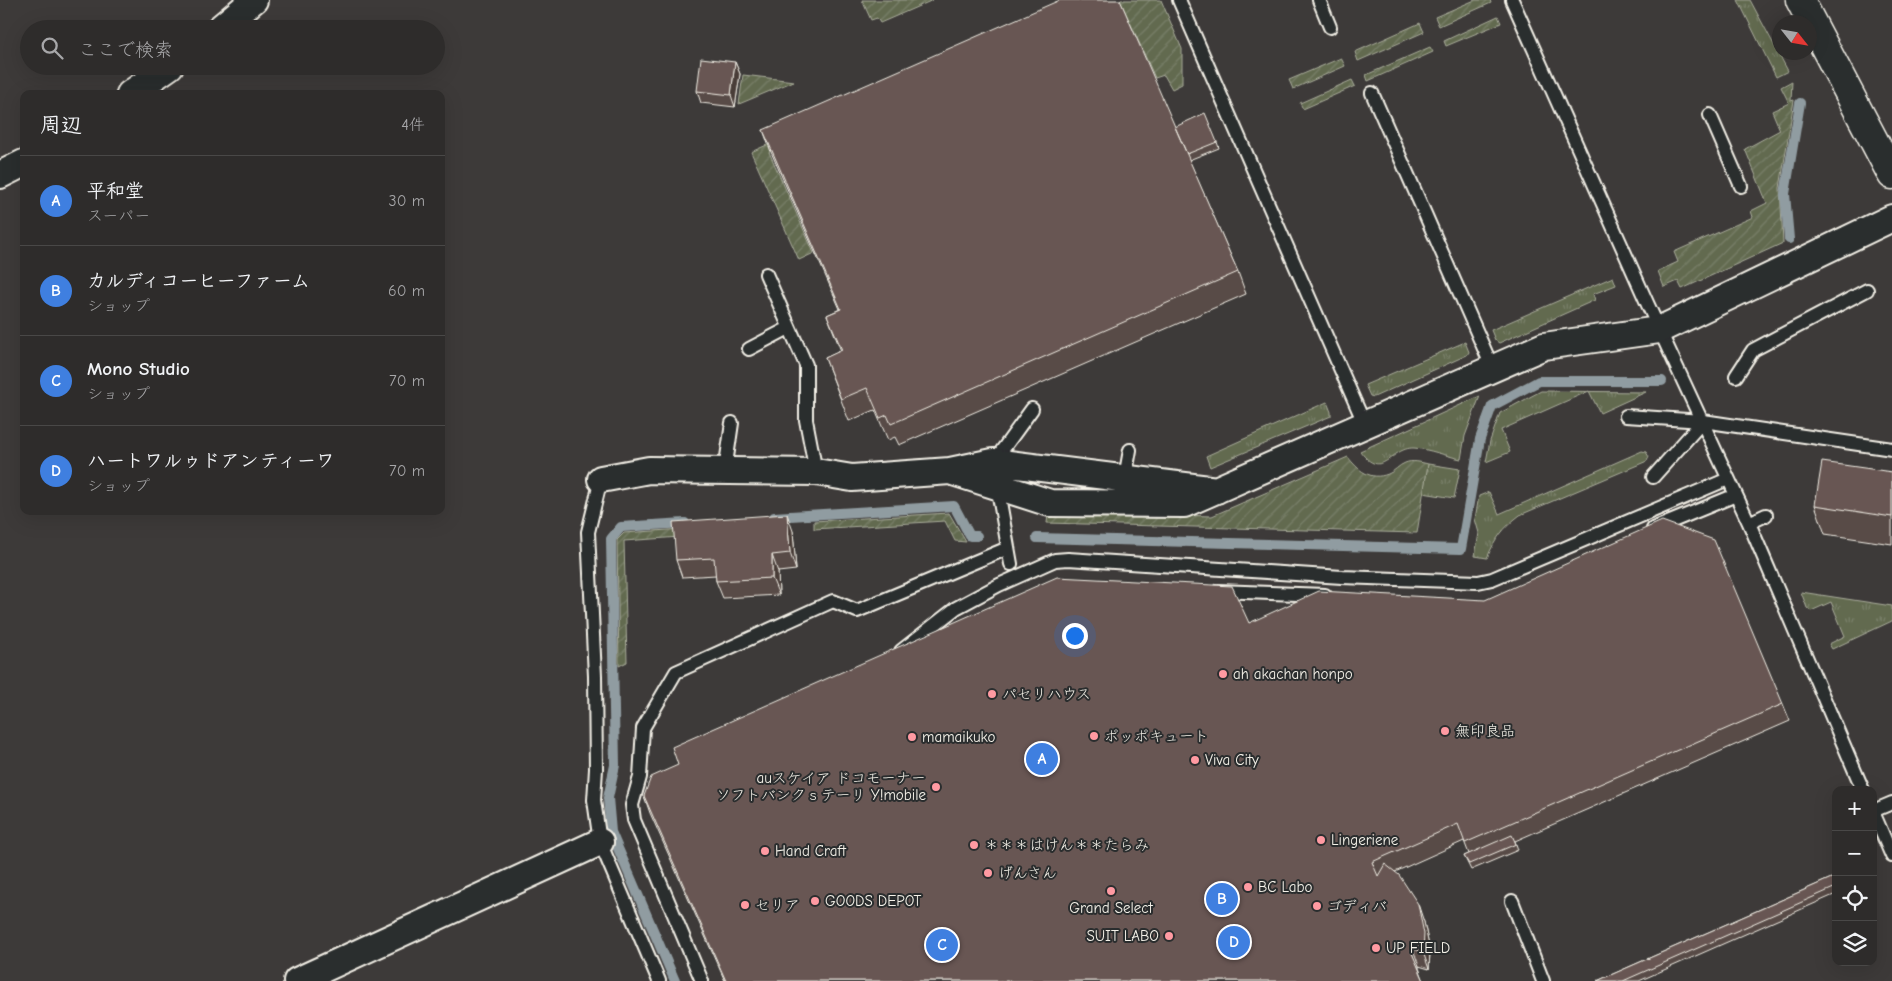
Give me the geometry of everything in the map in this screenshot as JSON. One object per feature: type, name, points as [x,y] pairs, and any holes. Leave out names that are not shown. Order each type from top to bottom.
[{"type":"street","points":[[230,20],[254,0]]},
{"type":"street","points":[[1800,0],[1892,175]]},
{"type":"street","points":[[136,90],[157,75]]},
{"type":"street","points":[[0,175],[20,165]]},
{"type":"street","points":[[995,474],[1050,503],[1184,504],[1544,346],[1659,330],[1892,218]]},
{"type":"street","points":[[601,479],[649,470],[816,472],[852,478],[950,472],[1125,478],[1218,490]]},
{"type":"street","points":[[297,981],[600,842]]},
{"type":"lane","points":[[1179,0],[1365,425]]},
{"type":"lane","points":[[1319,0],[1330,27]]},
{"type":"lane","points":[[1512,0],[1659,330],[1749,523],[1861,786]]},
{"type":"lane","points":[[1372,93],[1492,369]]},
{"type":"lane","points":[[1710,115],[1741,186]]},
{"type":"lane","points":[[766,274],[806,365],[806,420],[816,472]]},
{"type":"lane","points":[[1736,376],[1752,350],[1867,290]]},
{"type":"lane","points":[[749,349],[789,328]]},
{"type":"lane","points":[[1011,564],[995,474],[1032,409]]},
{"type":"lane","points":[[1626,416],[1703,422],[1892,449]]},
{"type":"lane","points":[[1652,477],[1703,422]]},
{"type":"lane","points":[[725,471],[732,423]]},
{"type":"lane","points":[[1125,478],[1130,450]]},
{"type":"lane","points":[[601,479],[588,532],[595,685],[596,769],[594,800],[600,842],[658,981]]},
{"type":"lane","points":[[888,660],[956,608],[1000,585],[1047,564],[1068,558],[1342,577],[1478,582],[1492,579],[1728,479]]},
{"type":"lane","points":[[1638,536],[1736,495]]},
{"type":"lane","points":[[1749,523],[1766,515]]},
{"type":"lane","points":[[702,981],[634,820],[632,805],[640,777],[643,728],[676,672],[833,601],[857,611],[1008,548]]},
{"type":"lane","points":[[1205,590],[1332,595],[1301,605]]},
{"type":"lane","points":[[944,636],[944,629],[956,608]]},
{"type":"lane","points":[[1877,810],[1892,803]]},
{"type":"lane","points":[[1877,817],[1886,829],[1892,856]]},
{"type":"lane","points":[[1512,901],[1543,981]]},
{"type":"green space","points":[[862,0],[933,0],[880,23],[877,18],[871,20]]},
{"type":"green space","points":[[1120,0],[1161,0],[1182,49],[1182,84],[1172,89],[1164,75],[1155,78]]},
{"type":"green space","points":[[1475,0],[1490,0],[1491,3],[1439,26],[1435,17]]},
{"type":"green space","points":[[1738,0],[1750,0],[1772,41],[1772,60],[1782,60],[1788,71],[1776,77]]},
{"type":"green space","points":[[1498,16],[1501,23],[1446,46],[1444,41]]},
{"type":"green space","points":[[1420,23],[1424,32],[1358,61],[1355,52]]},
{"type":"green space","points":[[1430,47],[1433,52],[1368,81],[1366,75]]},
{"type":"green space","points":[[1341,58],[1345,66],[1293,89],[1289,80]]},
{"type":"green space","points":[[743,75],[794,81],[739,104]]},
{"type":"green space","points":[[1352,80],[1355,86],[1303,109],[1300,103]]},
{"type":"green space","points":[[1792,81],[1791,101],[1794,100],[1780,188],[1783,243],[1682,289],[1678,281],[1664,287],[1658,271],[1678,262],[1674,252],[1753,217],[1751,211],[1767,203],[1745,149],[1780,130],[1772,111],[1789,103],[1781,87]]},
{"type":"green space","points":[[785,137],[788,143],[769,152],[814,253],[799,260],[751,152]]},
{"type":"green space","points":[[1613,277],[1616,285],[1593,294],[1595,300],[1499,343],[1495,340],[1491,330]]},
{"type":"green space","points":[[1465,342],[1469,352],[1467,355],[1374,397],[1370,396],[1365,385]]},
{"type":"green space","points":[[1541,391],[1588,391],[1501,430],[1510,452],[1486,462],[1490,441],[1500,413]]},
{"type":"green space","points":[[1589,391],[1646,392],[1600,413]]},
{"type":"green space","points":[[1480,396],[1465,436],[1461,459],[1414,448],[1399,452],[1387,461],[1375,463],[1368,460],[1360,451]]},
{"type":"green space","points":[[1327,402],[1331,416],[1210,467],[1206,456]]},
{"type":"green space","points":[[1642,451],[1646,452],[1649,457],[1647,461],[1520,515],[1500,534],[1487,558],[1475,556],[1479,533],[1475,519],[1479,496],[1489,492],[1499,514]]},
{"type":"green space","points":[[1348,457],[1360,470],[1376,476],[1388,474],[1408,462],[1428,464],[1417,533],[1047,523],[1048,515],[1054,512],[1212,516]]},
{"type":"green space","points":[[1428,464],[1460,469],[1454,498],[1423,493]]},
{"type":"green space","points":[[949,513],[966,542],[955,541],[945,521],[814,529],[814,521]]},
{"type":"green space","points":[[683,529],[680,537],[624,541],[627,662],[619,666],[617,540],[624,533]]},
{"type":"green space","points":[[1801,592],[1892,606],[1892,621],[1832,649],[1829,644],[1845,636],[1831,602],[1811,611],[1807,608]]},
{"type":"building","points":[[1060,0],[1120,0],[1238,272],[891,424],[887,415],[880,418],[867,388],[841,399],[825,358],[842,350],[827,315],[841,309],[763,130]]},
{"type":"building","points":[[701,58],[735,62],[731,95],[697,91]]},
{"type":"building","points":[[1205,113],[1217,142],[1187,154],[1175,127]]},
{"type":"building","points":[[1822,462],[1892,472],[1892,517],[1815,505]]},
{"type":"building","points":[[787,514],[790,553],[772,555],[772,578],[716,581],[714,558],[676,560],[673,522]]},
{"type":"building","name":"Viva City","points":[[1662,521],[1714,540],[1783,704],[1465,843],[1458,824],[1372,862],[1378,876],[1385,864],[1399,875],[1418,904],[1424,934],[1423,952],[1413,949],[1412,953],[1424,981],[726,981],[644,796],[651,777],[678,765],[672,747],[1057,577],[1232,586],[1249,623],[1319,591],[1485,600]]},
{"type":"building","points":[[1512,835],[1516,844],[1469,864],[1464,856]]},
{"type":"building","points":[[1832,878],[1832,889],[1623,981],[1597,981]]},
{"type":"waterway","points":[[1789,239],[1785,194],[1800,103]]},
{"type":"waterway","points":[[1037,538],[1461,549],[1480,439],[1492,406],[1539,381],[1662,381]]},
{"type":"waterway","points":[[774,517],[954,506],[970,536],[977,536]]},
{"type":"waterway","points":[[675,981],[611,832],[608,798],[615,765],[611,539],[621,527],[685,523]]},
{"type":"place","name":"ah akachan honpo","points":[[1223,674]]},
{"type":"place","name":"パセリハウス","points":[[992,694]]},
{"type":"place","name":"無印良品","points":[[1445,731]]},
{"type":"place","name":"ポッポキュート","points":[[1094,736]]},
{"type":"place","name":"mamaikuko","points":[[912,737]]},
{"type":"place","name":"平和堂","points":[[1042,759]]},
{"type":"place","name":"Viva City","points":[[1195,760]]},
{"type":"place","name":"auスケイア ドコモーナー ソフトバンクｓテーリ Y!mobile","points":[[936,787]]},
{"type":"place","name":"Lingeriene","points":[[1321,840]]},
{"type":"place","name":"＊＊＊はけん＊＊たらみ","points":[[974,845]]},
{"type":"place","name":"Hand Craft","points":[[765,851]]},
{"type":"place","name":"げんさん","points":[[988,873]]},
{"type":"place","name":"BC Labo","points":[[1248,887]]},
{"type":"place","name":"Grand Select","points":[[1111,891]]},
{"type":"place","name":"カルディコーヒーファーム","points":[[1222,899]]},
{"type":"place","name":"GOODS DEPOT","points":[[815,901]]},
{"type":"place","name":"セリア","points":[[745,905]]},
{"type":"place","name":"ゴディバ","points":[[1317,906]]},
{"type":"place","name":"SUIT LABO","points":[[1169,936]]},
{"type":"place","name":"ハートワルゥドアンティーワ","points":[[1234,942]]},
{"type":"place","name":"Mono Studio","points":[[942,945]]},
{"type":"place","name":"UP FIELD","points":[[1376,948]]}]
